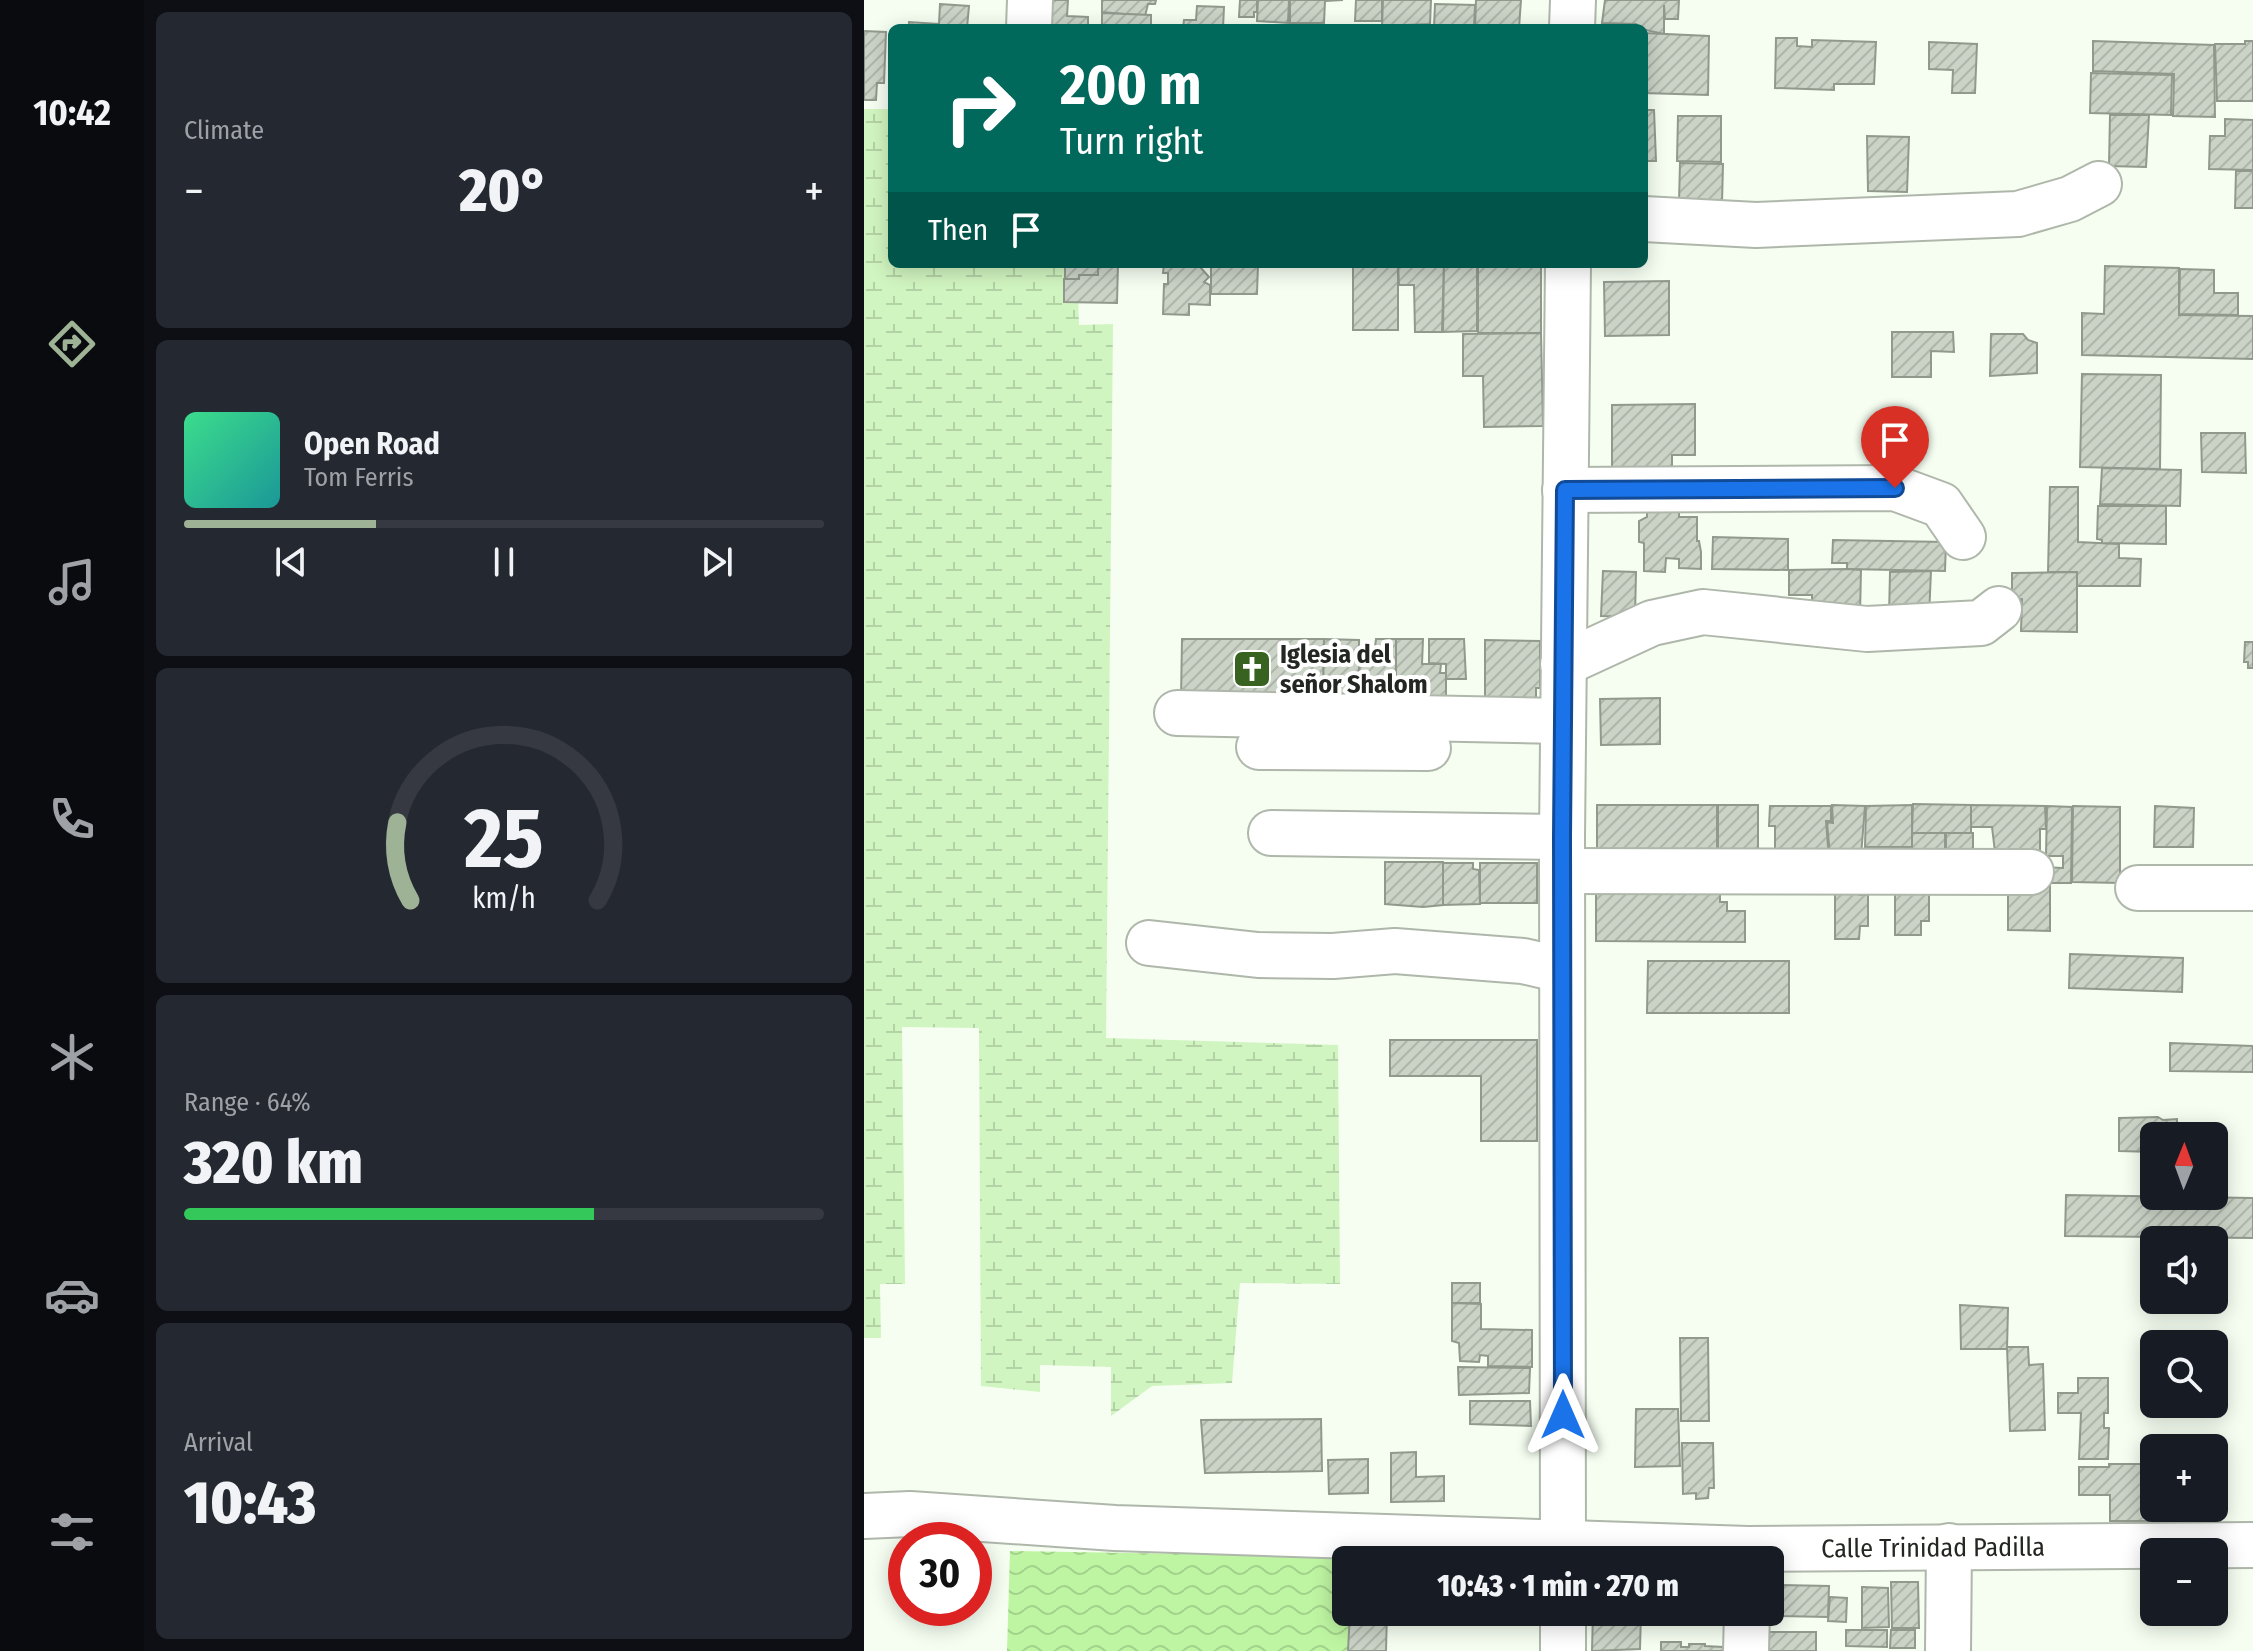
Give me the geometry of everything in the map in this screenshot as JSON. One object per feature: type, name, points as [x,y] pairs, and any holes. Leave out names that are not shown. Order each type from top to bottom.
[{"type":"street","points":[[1029,24],[1030,0]]},
{"type":"street","points":[[1572,24],[1573,0]]},
{"type":"street","points":[[1648,219],[1756,225],[2018,214],[2070,199],[2099,184]]},
{"type":"street","points":[[1564,1546],[1562,735],[1568,268]]},
{"type":"street","points":[[1565,490],[1895,488],[1941,505],[1963,537]]},
{"type":"street","points":[[1563,664],[1652,623],[1703,612],[1867,629],[1981,623],[1999,609]]},
{"type":"street","points":[[1177,713],[1562,735]]},
{"type":"street","points":[[1259,747],[1562,735]]},
{"type":"street","points":[[1271,833],[1562,854],[2031,872]]},
{"type":"street","points":[[2138,888],[2253,888]]},
{"type":"street","points":[[1149,943],[1258,955],[1333,956],[1395,951],[1523,961],[1562,970]]},
{"type":"street","name":"Calle Trinidad Padilla","points":[[864,1516],[910,1514],[1465,1546]]},
{"type":"street","name":"Calle Trinidad Padilla","points":[[1784,1553],[1949,1546],[2253,1545]]},
{"type":"street","points":[[1948,1651],[1949,1546]]},
{"type":"street","points":[[1563,1626],[1563,1651]]},
{"type":"street","points":[[1746,1651],[1747,1626]]},
{"type":"green space","points":[[864,109],[888,109],[888,268],[1077,268],[1079,325],[1113,324],[1106,1038],[1338,1045],[1340,1284],[1240,1283],[1232,1383],[1152,1386],[1111,1416],[1111,1367],[1040,1365],[1040,1392],[981,1386],[979,1028],[902,1027],[905,1284],[880,1284],[881,1338],[864,1338]]},
{"type":"water","points":[[1010,1551],[1332,1556],[1332,1626],[1366,1626],[1367,1651],[1007,1651]]},
{"type":"building","points":[[1043,0],[1068,0],[1067,16],[1088,17],[1088,24],[1041,24]]},
{"type":"building","points":[[1102,0],[1156,0],[1155,4],[1148,4],[1145,16],[1102,12]]},
{"type":"building","points":[[1240,0],[1257,0],[1254,17],[1239,17]]},
{"type":"building","points":[[1258,0],[1289,0],[1288,23],[1257,21]]},
{"type":"building","points":[[1290,0],[1343,0],[1325,1],[1324,23],[1290,23]]},
{"type":"building","points":[[1356,0],[1382,0],[1382,21],[1355,21]]},
{"type":"building","points":[[1383,0],[1431,0],[1430,24],[1382,24]]},
{"type":"building","points":[[1476,0],[1521,0],[1519,24],[1475,24]]},
{"type":"building","points":[[1605,0],[1679,0],[1678,19],[1665,19],[1664,5],[1664,34],[1648,31],[1648,24],[1602,23]]},
{"type":"building","points":[[940,4],[969,6],[967,24],[939,24]]},
{"type":"building","points":[[1435,4],[1475,5],[1474,24],[1434,24]]},
{"type":"building","points":[[1197,6],[1224,7],[1223,24],[1184,24],[1184,20],[1196,20]]},
{"type":"building","points":[[1102,13],[1151,15],[1151,24],[1102,24]]},
{"type":"building","points":[[864,31],[886,32],[884,83],[877,83],[876,100],[864,100]]},
{"type":"building","points":[[1648,33],[1709,36],[1708,95],[1648,93]]},
{"type":"building","points":[[1776,38],[1797,38],[1797,46],[1812,47],[1812,40],[1876,42],[1874,84],[1834,84],[1834,90],[1775,88]]},
{"type":"building","points":[[2093,41],[2214,45],[2215,117],[2173,116],[2174,74],[2093,71]]},
{"type":"building","points":[[2245,41],[2253,41],[2253,101],[2217,101],[2215,44],[2245,44]]},
{"type":"building","points":[[1929,42],[1977,44],[1975,93],[1952,93],[1953,70],[1929,69]]},
{"type":"building","points":[[2091,73],[2172,75],[2171,115],[2090,113]]},
{"type":"building","points":[[1648,110],[1654,110],[1656,161],[1648,161]]},
{"type":"building","points":[[2110,115],[2149,115],[2146,167],[2109,166]]},
{"type":"building","points":[[1678,116],[1721,116],[1721,162],[1677,161]]},
{"type":"building","points":[[2225,119],[2253,120],[2253,170],[2209,169],[2210,136],[2225,136]]},
{"type":"building","points":[[1867,136],[1909,137],[1907,192],[1868,191]]},
{"type":"building","points":[[1680,163],[1723,164],[1722,203],[1679,202]]},
{"type":"building","points":[[2236,171],[2253,171],[2253,208],[2235,208]]},
{"type":"building","points":[[2105,266],[2179,268],[2179,315],[2253,316],[2253,359],[2082,355],[2082,313],[2104,314]]},
{"type":"building","points":[[1065,268],[1098,268],[1098,275],[1065,279]]},
{"type":"building","points":[[1098,268],[1118,268],[1117,303],[1064,302],[1064,279],[1098,275]]},
{"type":"building","points":[[1164,268],[1201,268],[1209,277],[1204,282],[1210,285],[1210,305],[1189,304],[1189,315],[1163,314],[1164,284],[1168,284],[1168,273],[1163,273]]},
{"type":"building","points":[[1211,268],[1258,268],[1257,294],[1211,294]]},
{"type":"building","points":[[1353,268],[1398,268],[1398,330],[1353,330]]},
{"type":"building","points":[[1398,268],[1444,268],[1442,332],[1415,332],[1414,285],[1399,285]]},
{"type":"building","points":[[1444,268],[1477,268],[1477,331],[1443,332]]},
{"type":"building","points":[[1478,268],[1541,268],[1541,333],[1478,333]]},
{"type":"building","points":[[2180,269],[2214,270],[2214,293],[2238,293],[2238,315],[2179,314]]},
{"type":"building","points":[[1669,281],[1669,335],[1605,336],[1604,282]]},
{"type":"building","points":[[1892,332],[1953,332],[1954,352],[1931,351],[1931,377],[1892,377]]},
{"type":"building","points":[[1541,333],[1543,426],[1484,427],[1483,376],[1463,376],[1463,334]]},
{"type":"building","points":[[1991,334],[2023,334],[2037,343],[2037,373],[1990,376]]},
{"type":"building","points":[[2082,374],[2161,375],[2160,469],[2080,467]]},
{"type":"building","points":[[1695,404],[1695,455],[1672,455],[1672,477],[1612,477],[1612,405]]},
{"type":"building","points":[[2201,433],[2245,433],[2246,473],[2202,472]]},
{"type":"building","points":[[2102,468],[2181,470],[2180,506],[2100,504]]},
{"type":"building","points":[[2050,487],[2078,487],[2078,542],[2119,544],[2119,558],[2141,559],[2140,586],[2077,586],[2077,572],[2048,572]]},
{"type":"building","points":[[1647,500],[1679,500],[1679,517],[1697,517],[1701,569],[1679,568],[1679,559],[1666,558],[1665,572],[1644,571],[1644,543],[1639,542],[1639,521],[1647,517]]},
{"type":"building","points":[[2098,506],[2166,506],[2166,544],[2102,543],[2097,539]]},
{"type":"building","points":[[1713,537],[1788,539],[1788,570],[1712,569]]},
{"type":"building","points":[[1833,540],[1946,542],[1945,571],[1847,569],[1847,563],[1832,563]]},
{"type":"building","points":[[1789,570],[1861,570],[1860,614],[1812,614],[1812,595],[1789,595]]},
{"type":"building","points":[[1603,571],[1636,572],[1635,617],[1601,616]]},
{"type":"building","points":[[1931,571],[1929,617],[1889,616],[1890,572]]},
{"type":"building","points":[[2077,572],[2077,632],[2021,631],[2022,599],[2012,599],[2012,573]]},
{"type":"building","name":"Iglesia del señor Shalom","points":[[1182,639],[1324,639],[1323,699],[1181,699]]},
{"type":"building","points":[[1324,639],[1359,640],[1359,700],[1323,702]]},
{"type":"building","points":[[1376,639],[1396,639],[1396,699],[1359,695],[1360,647],[1375,647]]},
{"type":"building","points":[[1396,639],[1423,639],[1422,664],[1441,664],[1440,673],[1446,673],[1446,700],[1396,700]]},
{"type":"building","points":[[1429,639],[1464,639],[1466,679],[1446,679],[1446,664],[1429,663]]},
{"type":"building","points":[[1485,640],[1540,641],[1540,688],[1536,688],[1536,699],[1485,699]]},
{"type":"building","points":[[2245,642],[2253,642],[2253,668],[2248,668],[2248,662],[2244,662]]},
{"type":"building","points":[[1660,698],[1660,744],[1601,745],[1600,699]]},
{"type":"building","points":[[1913,804],[1971,805],[1971,833],[1912,833]]},
{"type":"building","points":[[1597,805],[1717,805],[1717,864],[1597,864]]},
{"type":"building","points":[[1718,805],[1758,805],[1758,866],[1718,866]]},
{"type":"building","points":[[1832,805],[1865,806],[1861,856],[1830,855],[1827,822],[1833,823]]},
{"type":"building","points":[[1912,805],[1912,847],[1865,847],[1866,806]]},
{"type":"building","points":[[1971,805],[2045,806],[2046,829],[2040,829],[2040,851],[1995,852],[1992,827],[1971,827]]},
{"type":"building","points":[[1770,806],[1831,806],[1831,821],[1826,821],[1829,860],[1775,864],[1775,826],[1769,826]]},
{"type":"building","points":[[2047,806],[2072,807],[2071,883],[2041,883],[2041,867],[2063,868],[2063,856],[2046,856]]},
{"type":"building","points":[[2073,806],[2120,807],[2120,883],[2072,882]]},
{"type":"building","points":[[2155,806],[2194,808],[2193,847],[2154,847]]},
{"type":"building","points":[[1912,833],[1945,833],[1945,865],[1912,865]]},
{"type":"building","points":[[1946,833],[1973,833],[1973,862],[1946,863]]},
{"type":"building","points":[[1385,862],[1443,862],[1443,905],[1385,904]]},
{"type":"building","points":[[1443,863],[1473,863],[1473,869],[1479,870],[1480,904],[1443,905]]},
{"type":"building","points":[[1480,863],[1537,863],[1537,903],[1480,903]]},
{"type":"building","points":[[1596,881],[1720,882],[1720,902],[1727,902],[1727,911],[1745,911],[1745,942],[1596,941]]},
{"type":"building","points":[[1835,883],[1859,883],[1859,895],[1868,895],[1868,926],[1860,926],[1859,939],[1835,939]]},
{"type":"building","points":[[1895,884],[1929,884],[1929,921],[1921,921],[1921,935],[1895,935]]},
{"type":"building","points":[[2008,885],[2050,885],[2050,931],[2008,930]]},
{"type":"building","points":[[2070,954],[2183,958],[2182,992],[2069,988]]},
{"type":"building","points":[[1648,961],[1789,961],[1789,1013],[1647,1013]]},
{"type":"building","points":[[1390,1040],[1537,1040],[1537,1141],[1481,1141],[1481,1076],[1390,1076]]},
{"type":"building","points":[[2170,1043],[2253,1046],[2253,1072],[2170,1071]]},
{"type":"building","points":[[2158,1117],[2163,1120],[2177,1119],[2177,1122],[2140,1122],[2140,1152],[2119,1151],[2119,1118]]},
{"type":"building","points":[[2066,1195],[2140,1196],[2140,1210],[2228,1210],[2228,1198],[2253,1198],[2253,1238],[2228,1238],[2228,1226],[2140,1226],[2140,1237],[2065,1236]]},
{"type":"building","points":[[1452,1283],[1480,1283],[1480,1303],[1452,1303]]},
{"type":"building","points":[[1452,1303],[1481,1304],[1481,1329],[1532,1330],[1532,1367],[1488,1366],[1488,1356],[1480,1355],[1479,1362],[1460,1361],[1459,1343],[1452,1341]]},
{"type":"building","points":[[1960,1305],[2008,1308],[2007,1349],[1961,1349]]},
{"type":"building","points":[[1680,1338],[1708,1338],[1709,1421],[1681,1421]]},
{"type":"building","points":[[2007,1347],[2028,1347],[2029,1365],[2043,1364],[2045,1430],[2010,1431]]},
{"type":"building","points":[[1458,1367],[1530,1368],[1529,1393],[1459,1395]]},
{"type":"building","points":[[2078,1378],[2108,1378],[2108,1413],[2104,1413],[2104,1428],[2109,1428],[2108,1459],[2079,1459],[2081,1413],[2058,1413],[2058,1393],[2078,1393]]},
{"type":"building","points":[[1470,1401],[1530,1401],[1531,1426],[1470,1424]]},
{"type":"building","points":[[1636,1409],[1678,1409],[1680,1466],[1635,1467]]},
{"type":"building","points":[[1321,1419],[1322,1471],[1205,1473],[1201,1420]]},
{"type":"building","points":[[1682,1443],[1713,1443],[1714,1488],[1709,1488],[1708,1498],[1696,1499],[1696,1493],[1683,1494]]},
{"type":"building","points":[[1416,1452],[1416,1477],[1444,1476],[1444,1501],[1391,1502],[1391,1453]]},
{"type":"building","points":[[1368,1459],[1368,1493],[1329,1494],[1328,1460]]},
{"type":"building","points":[[2109,1464],[2140,1464],[2140,1521],[2110,1521],[2110,1495],[2079,1495],[2079,1467],[2109,1467]]},
{"type":"building","points":[[1891,1582],[1918,1582],[1919,1628],[1892,1628]]},
{"type":"building","points":[[1784,1585],[1829,1586],[1828,1617],[1784,1616]]},
{"type":"building","points":[[1862,1587],[1888,1588],[1889,1627],[1862,1628]]},
{"type":"building","points":[[1830,1597],[1847,1598],[1846,1622],[1828,1621]]},
{"type":"building","points":[[1349,1626],[1387,1626],[1386,1651],[1348,1651]]},
{"type":"building","points":[[1593,1626],[1641,1626],[1640,1649],[1592,1651]]},
{"type":"building","points":[[1846,1630],[1887,1630],[1887,1647],[1846,1646]]},
{"type":"building","points":[[1891,1630],[1915,1630],[1915,1648],[1890,1648]]},
{"type":"building","points":[[1768,1632],[1816,1632],[1816,1651],[1768,1651]]},
{"type":"building","points":[[1661,1642],[1681,1642],[1681,1647],[1705,1644],[1723,1647],[1723,1651],[1661,1651]]},
{"type":"place","name":"Iglesia del señor Shalom","points":[[1252,669]]},
{"type":"route","points":[[1563,1415],[1562,721],[1565,490],[1895,488]]}]
